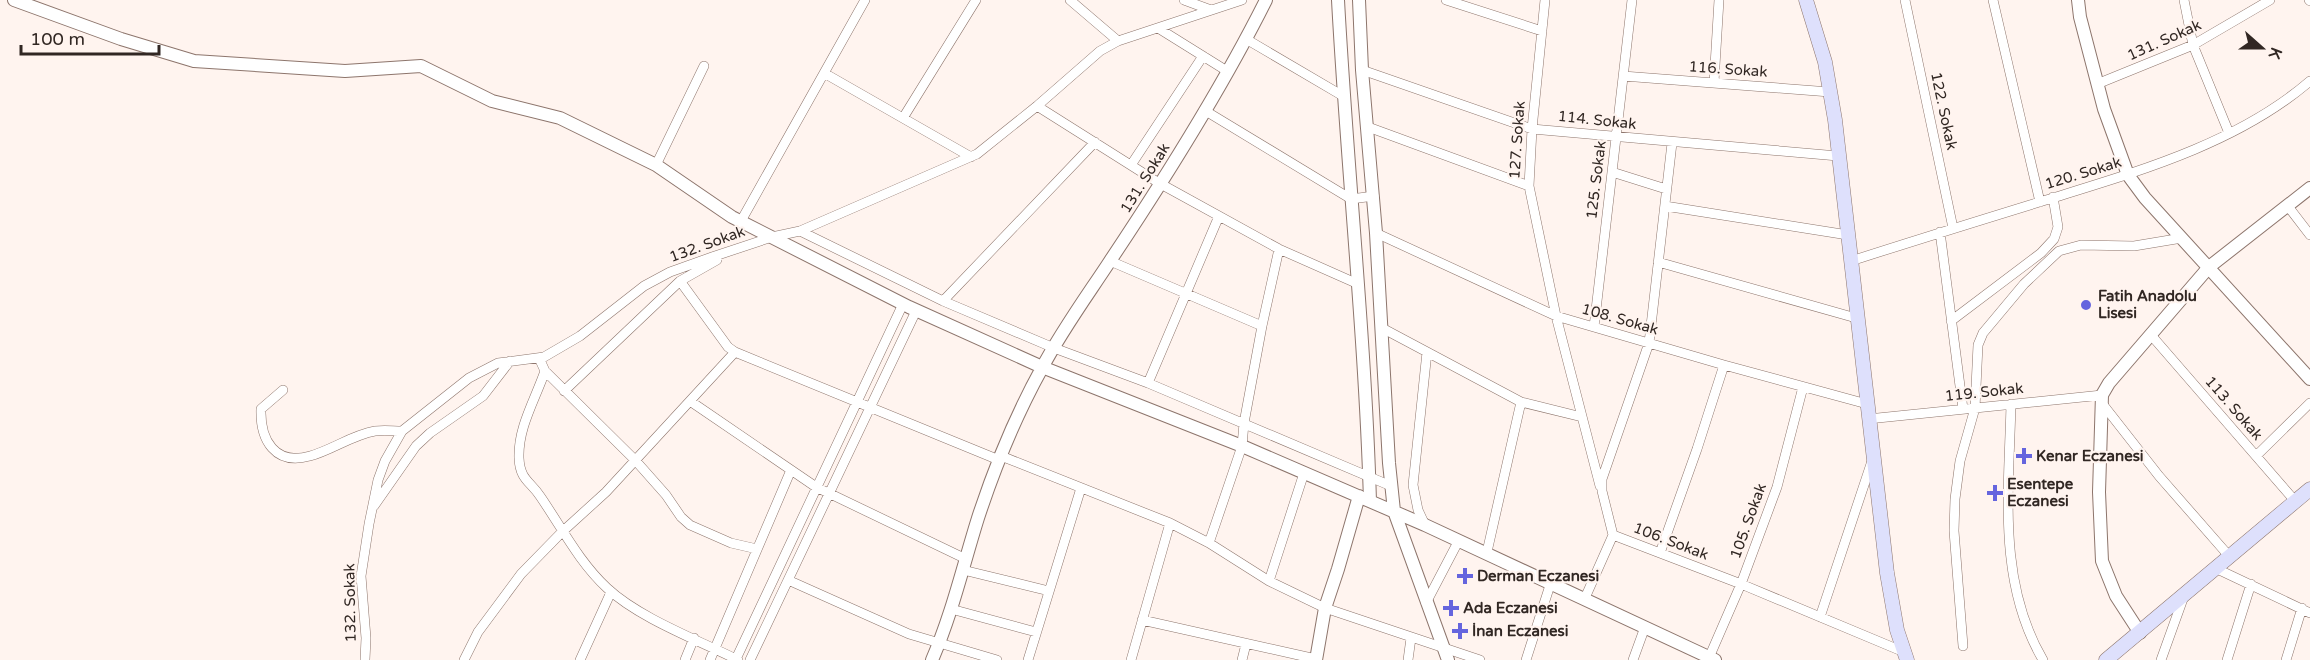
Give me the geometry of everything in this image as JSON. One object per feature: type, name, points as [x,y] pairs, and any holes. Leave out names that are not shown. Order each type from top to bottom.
[{"type":"main road","points":[[1806,0],[1824,62],[1835,120],[1887,573],[1905,657]]},
{"type":"main road","points":[[2106,660],[2310,489]]},
{"type":"street","points":[[14,0],[174,57],[209,64],[345,71],[421,66],[492,100],[560,118],[656,165],[741,221],[916,311],[1042,367],[1242,446],[1394,511],[1487,552],[1710,659]]},
{"type":"street","points":[[741,221],[864,0]]},
{"type":"street","points":[[903,118],[976,0]]},
{"type":"street","points":[[1184,0],[1199,8],[1211,10],[1242,0]]},
{"type":"street","name":"131. Sokak","points":[[932,660],[1009,433],[1042,367],[1073,314],[1160,183],[1246,39],[1266,0]]},
{"type":"street","points":[[1142,620],[1316,660],[1325,608],[1364,498],[1369,477],[1338,0]]},
{"type":"street","points":[[1359,0],[1394,511],[1448,660]]},
{"type":"street","points":[[1446,0],[1542,31]]},
{"type":"street","name":"127. Sokak","points":[[1545,0],[1532,129],[1529,186],[1556,316],[1602,491]]},
{"type":"street","name":"125. Sokak","points":[[1594,327],[1632,0]]},
{"type":"street","points":[[1714,82],[1719,0]]},
{"type":"street","name":"122. Sokak","points":[[1905,0],[1953,228]]},
{"type":"street","points":[[1993,0],[2040,202]]},
{"type":"street","points":[[2078,0],[2080,17],[2104,110],[2128,175],[2145,198],[2310,379]]},
{"type":"street","points":[[2184,0],[2193,45],[2229,133]]},
{"type":"street","name":"131. Sokak","points":[[2097,84],[2193,45],[2270,0]]},
{"type":"street","points":[[1076,2],[1118,41]]},
{"type":"street","name":"132. Sokak","points":[[365,660],[366,638],[361,576],[378,480],[402,431],[469,378],[498,363],[544,357],[580,336],[644,286],[670,272],[772,237],[800,231],[971,157],[1037,106],[1100,51],[1129,35],[1158,28],[1199,8]]},
{"type":"street","points":[[1158,28],[1227,71]]},
{"type":"street","points":[[1246,39],[1343,96]]},
{"type":"street","points":[[1131,165],[1203,56]]},
{"type":"street","points":[[656,165],[704,66]]},
{"type":"street","name":"114. Sokak","points":[[1362,70],[1532,129],[1838,156]]},
{"type":"street","points":[[824,73],[971,157]]},
{"type":"street","name":"116. Sokak","points":[[1623,76],[1830,92]]},
{"type":"street","name":"120. Sokak","points":[[1851,261],[2128,175],[2189,153],[2246,124],[2310,81]]},
{"type":"street","points":[[1037,106],[1160,183],[1219,216],[1279,249],[1358,284]]},
{"type":"street","points":[[1204,110],[1351,199],[1374,196]]},
{"type":"street","points":[[1368,127],[1529,186]]},
{"type":"street","points":[[943,301],[1095,142]]},
{"type":"street","name":"106. Sokak","points":[[1672,143],[1649,343],[1602,479],[1602,491],[1613,535],[1820,617],[1905,657]]},
{"type":"street","points":[[1612,172],[1666,189]]},
{"type":"street","points":[[2140,633],[2116,596],[2102,561],[2099,522],[2101,398],[2109,383],[2209,267],[2310,188]]},
{"type":"street","points":[[1952,321],[2041,253],[2054,238],[2058,227],[2054,198]]},
{"type":"street","points":[[1665,206],[1848,235]]},
{"type":"street","points":[[2287,206],[2310,235]]},
{"type":"street","points":[[1148,383],[1219,216]]},
{"type":"street","points":[[800,231],[943,301],[1054,348],[1148,383],[1391,486]]},
{"type":"street","points":[[1940,232],[1963,409]]},
{"type":"street","name":"108. Sokak","points":[[1376,233],[1556,316],[1867,404]]},
{"type":"street","points":[[1963,646],[1954,531],[1955,499],[1960,461],[1975,408],[1978,345],[1983,333],[1994,317],[2048,259],[2059,251],[2081,245],[2134,246],[2182,238]]},
{"type":"street","points":[[564,391],[680,281],[748,245]]},
{"type":"street","points":[[1209,543],[1242,446],[1244,423],[1262,326],[1279,249]]},
{"type":"street","points":[[1110,261],[1262,326]]},
{"type":"street","points":[[1658,262],[1856,318]]},
{"type":"street","points":[[680,281],[728,347],[735,352],[1170,523],[1209,543],[1269,581],[1325,608],[1480,660]]},
{"type":"street","points":[[545,371],[525,419],[519,459],[526,483],[540,495],[584,563],[611,592],[654,619],[737,659],[903,304]]},
{"type":"street","points":[[750,660],[916,311]]},
{"type":"street","points":[[1382,328],[1521,402],[1582,417]]},
{"type":"street","name":"113. Sokak","points":[[2151,335],[2295,501]]},
{"type":"street","points":[[464,660],[478,632],[520,574],[606,492],[735,352]]},
{"type":"street","points":[[1425,525],[1418,510],[1413,485],[1427,352]]},
{"type":"street","points":[[539,358],[545,371],[635,460],[690,525],[731,543],[757,549]]},
{"type":"street","points":[[371,512],[416,446],[430,433],[483,396],[510,361]]},
{"type":"street","points":[[1660,553],[1697,450],[1724,365]]},
{"type":"street","name":"105. Sokak","points":[[1710,659],[1777,487],[1803,387]]},
{"type":"street","points":[[283,390],[261,409],[260,426],[264,438],[275,453],[291,458],[309,457],[346,440],[374,431],[402,431]]},
{"type":"street","points":[[2101,398],[2159,476],[2229,556]]},
{"type":"street","name":"119. Sokak","points":[[1868,419],[2011,404],[2101,398]]},
{"type":"street","points":[[690,401],[829,494],[965,564],[1049,591]]},
{"type":"street","points":[[1487,552],[1521,402]]},
{"type":"street","points":[[2256,456],[2310,403]]},
{"type":"street","points":[[2011,404],[2008,497],[2012,575],[2016,597],[2027,628],[2043,660]]},
{"type":"street","points":[[1820,617],[1873,458]]},
{"type":"street","points":[[710,660],[791,470]]},
{"type":"street","points":[[1269,581],[1304,473]]},
{"type":"street","points":[[1028,660],[1081,488]]},
{"type":"street","points":[[1131,660],[1170,523]]},
{"type":"street","points":[[1585,598],[1613,535]]},
{"type":"street","points":[[1426,603],[1459,540]]},
{"type":"street","points":[[2215,568],[2306,611],[2286,660]]},
{"type":"street","points":[[788,580],[909,634],[997,660]]},
{"type":"street","points":[[1526,660],[1551,582]]},
{"type":"street","points":[[2227,660],[2251,584]]},
{"type":"street","points":[[580,660],[611,592]]},
{"type":"street","points":[[2161,660],[2185,593]]},
{"type":"street","points":[[951,609],[1036,632]]},
{"type":"street","points":[[1633,660],[1645,627]]},
{"type":"street","points":[[685,660],[694,638]]},
{"type":"street","points":[[1408,660],[1412,638]]},
{"type":"street","points":[[1242,660],[1246,645]]},
{"type":"place","name":"Fatih Anadolu Lisesi","points":[[2086,305]]},
{"type":"place","name":"Kenar Eczanesi","points":[[2024,456]]},
{"type":"place","name":"Esentepe Eczanesi","points":[[1995,493]]},
{"type":"place","name":"Derman Eczanesi","points":[[1465,576]]},
{"type":"place","name":"Ada Eczanesi","points":[[1451,608]]},
{"type":"place","name":"İnan Eczanesi","points":[[1460,631]]}]
